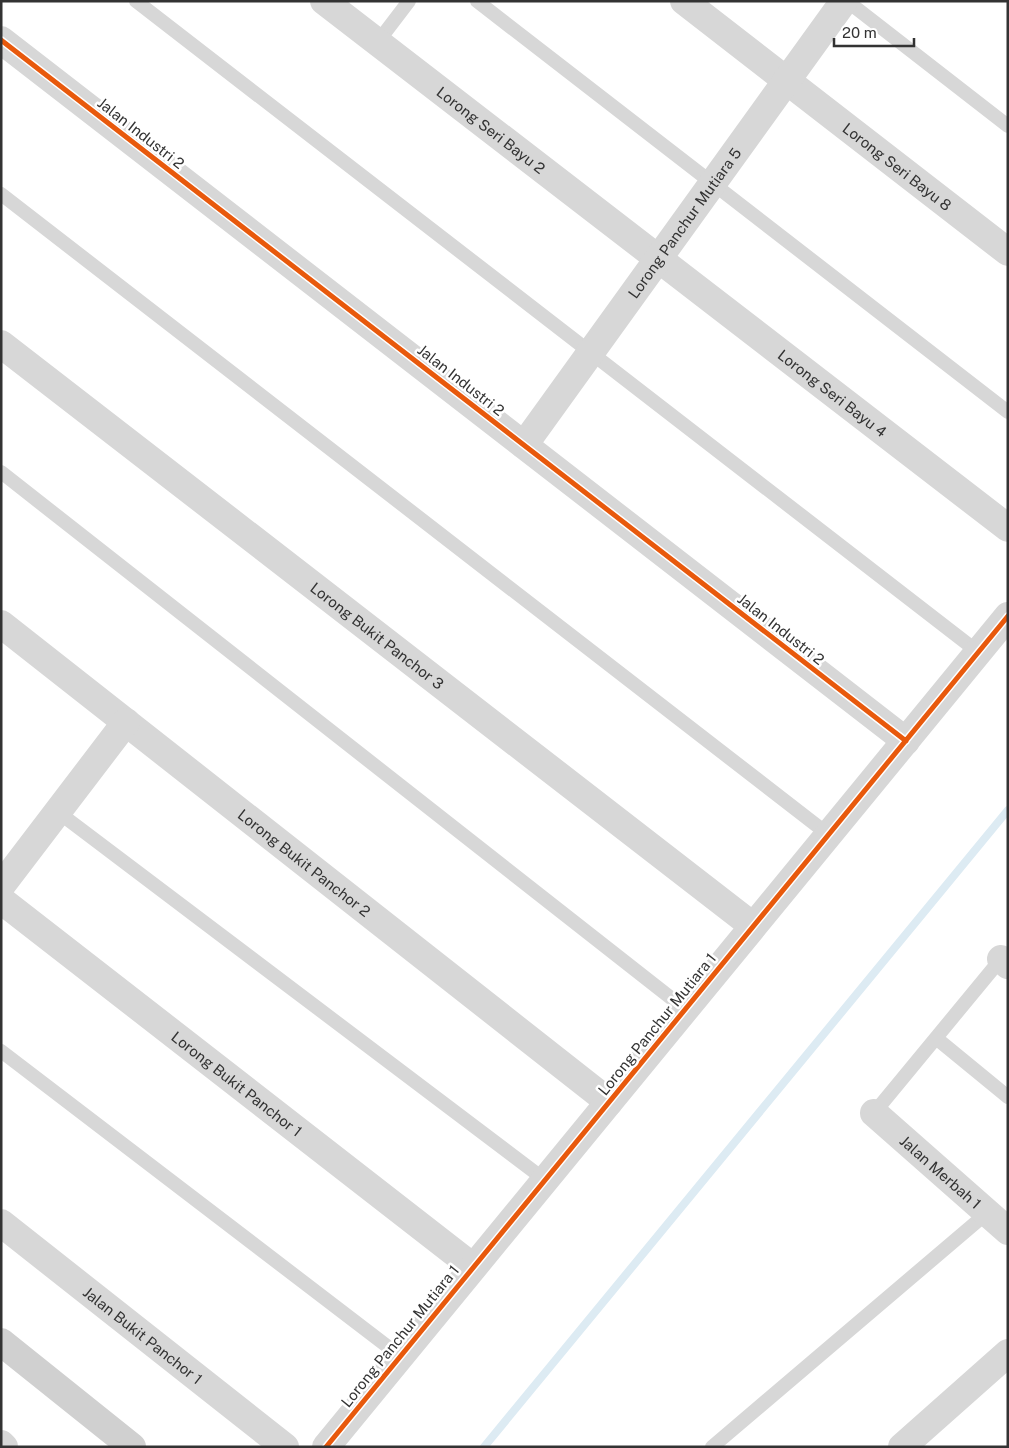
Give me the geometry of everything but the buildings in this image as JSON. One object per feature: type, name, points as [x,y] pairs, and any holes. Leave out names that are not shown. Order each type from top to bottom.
[{"type":"street","name":"Lorong Seri Bayu 2","points":[[324,1],[658,259]]},
{"type":"street","name":"Lorong Seri Bayu 8","points":[[684,1],[1008,252]]},
{"type":"street","name":"Lorong Panchur Mutiara 5","points":[[524,444],[845,1]]},
{"type":"street","name":"Jalan Industri 2","points":[[1,40],[906,741]]},
{"type":"street","name":"Lorong Seri Bayu 4","points":[[658,259],[1008,528]]},
{"type":"street","name":"Lorong Bukit Panchor 3","points":[[1,344],[753,926]]},
{"type":"street","name":"Lorong Panchur Mutiara 1","points":[[326,1447],[1008,616]]},
{"type":"street","name":"Lorong Bukit Panchor 2","points":[[1,624],[608,1102]]},
{"type":"street","points":[[1,886],[126,722]]},
{"type":"street","name":"Lorong Bukit Panchor 1","points":[[1,900],[473,1267]]},
{"type":"street","name":"Jalan Merbah 1","points":[[874,1114],[1008,1231]]},
{"type":"street","name":"Jalan Bukit Panchor 1","points":[[5,1236],[286,1447]]},
{"type":"street","points":[[1,1342],[132,1447]]},
{"type":"street","points":[[902,1447],[1008,1353]]},
{"type":"street","points":[[1,1444],[4,1447]]},
{"type":"lane","points":[[136,1],[978,652]]},
{"type":"lane","points":[[377,42],[409,1]]},
{"type":"lane","points":[[477,1],[1008,412]]},
{"type":"lane","points":[[845,1],[1008,126]]},
{"type":"lane","points":[[1,194],[829,835]]},
{"type":"lane","points":[[1,472],[685,1009]]},
{"type":"lane","points":[[58,812],[545,1180]]},
{"type":"lane","points":[[874,1114],[936,1038],[1004,962]]},
{"type":"lane","points":[[936,1038],[1008,1097]]},
{"type":"lane","points":[[1,1051],[400,1356]]},
{"type":"lane","points":[[712,1447],[987,1213]]},
{"type":"waterway","points":[[484,1447],[1008,810]]},
{"type":"cycle path","points":[[1,40],[906,741]]},
{"type":"cycle path","points":[[326,1447],[1008,616]]}]
